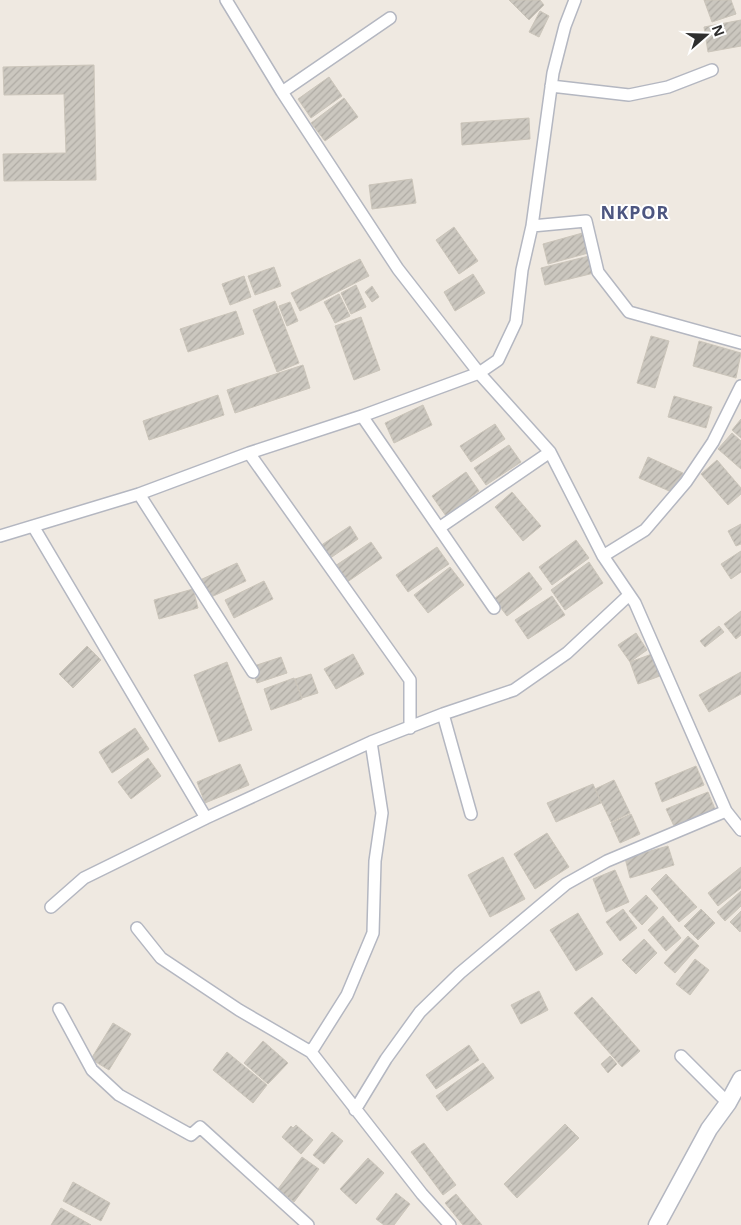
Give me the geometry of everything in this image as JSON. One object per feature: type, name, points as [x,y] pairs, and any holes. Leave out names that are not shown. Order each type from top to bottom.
[{"type":"main road","points":[[657,1225],[709,1129],[728,1103],[741,1078]]},
{"type":"street","points":[[226,0],[282,92],[398,269],[479,373],[550,452],[603,556],[629,595],[726,811],[741,830]]},
{"type":"street","points":[[0,536],[139,494],[249,452],[362,416],[479,373],[498,360],[516,322],[522,270],[532,226],[551,86],[565,26],[575,0]]},
{"type":"street","points":[[282,92],[390,18]]},
{"type":"street","points":[[551,86],[629,95],[668,87],[712,70]]},
{"type":"street","points":[[532,226],[586,221],[598,272],[629,312],[741,343]]},
{"type":"street","points":[[603,556],[645,530],[686,482],[713,442],[741,386]]},
{"type":"street","points":[[362,416],[494,608]]},
{"type":"street","points":[[249,452],[410,680],[410,728]]},
{"type":"street","points":[[439,528],[550,452]]},
{"type":"street","points":[[139,494],[253,672]]},
{"type":"street","points":[[33,526],[206,818]]},
{"type":"street","points":[[51,907],[84,878],[206,818],[370,742],[443,714],[514,690],[567,653],[629,595]]},
{"type":"street","points":[[443,714],[471,814]]},
{"type":"street","points":[[311,1052],[347,995],[373,933],[375,861],[382,812],[370,742]]},
{"type":"street","points":[[355,1110],[386,1059],[420,1012],[460,973],[566,884],[607,860],[726,811]]},
{"type":"street","points":[[137,928],[161,958],[239,1010],[311,1052],[422,1194],[450,1225]]},
{"type":"street","points":[[59,1009],[92,1070],[119,1095],[191,1135],[200,1127],[308,1225]]},
{"type":"street","points":[[681,1056],[728,1103]]},
{"type":"building","points":[[509,0],[540,0],[544,5],[529,20]]},
{"type":"building","points":[[704,0],[731,0],[736,14],[712,22]]},
{"type":"building","points":[[540,11],[549,16],[539,37],[529,32]]},
{"type":"building","points":[[741,20],[741,46],[708,52],[704,27]]},
{"type":"building","points":[[94,65],[96,180],[4,181],[3,154],[66,153],[64,94],[4,95],[3,67]]},
{"type":"building","points":[[329,77],[342,96],[311,118],[298,99]]},
{"type":"building","points":[[344,98],[358,117],[325,141],[311,123]]},
{"type":"building","points":[[529,118],[530,139],[462,145],[461,123]]},
{"type":"building","points":[[412,179],[416,203],[372,209],[369,185]]},
{"type":"building","points":[[454,227],[478,261],[459,274],[436,240]]},
{"type":"building","points":[[586,232],[592,252],[548,264],[543,244]]},
{"type":"building","points":[[589,256],[594,273],[545,285],[541,268]]},
{"type":"building","points":[[360,259],[369,276],[300,311],[291,293]]},
{"type":"building","points":[[274,267],[281,286],[255,295],[248,276]]},
{"type":"building","points":[[473,274],[485,293],[455,311],[444,292]]},
{"type":"building","points":[[244,276],[251,297],[230,305],[222,284]]},
{"type":"building","points":[[356,285],[366,307],[351,314],[341,293]]},
{"type":"building","points":[[372,286],[379,297],[372,302],[365,292]]},
{"type":"building","points":[[339,294],[350,316],[335,323],[324,302]]},
{"type":"building","points":[[275,301],[299,363],[277,372],[253,310]]},
{"type":"building","points":[[290,302],[298,321],[287,326],[279,306]]},
{"type":"building","points":[[236,311],[244,334],[188,352],[180,329]]},
{"type":"building","points":[[361,317],[380,370],[354,380],[335,326]]},
{"type":"building","points":[[651,336],[669,341],[655,388],[637,383]]},
{"type":"building","points":[[699,341],[741,353],[736,378],[693,366]]},
{"type":"building","points":[[303,365],[310,388],[235,413],[227,390]]},
{"type":"building","points":[[218,395],[224,415],[149,440],[143,421]]},
{"type":"building","points":[[674,396],[712,407],[706,428],[668,417]]},
{"type":"building","points":[[423,405],[432,425],[394,443],[385,423]]},
{"type":"building","points":[[741,419],[741,438],[732,430]]},
{"type":"building","points":[[495,424],[505,439],[471,462],[460,446]]},
{"type":"building","points":[[732,433],[741,441],[741,469],[718,449]]},
{"type":"building","points":[[509,445],[521,462],[486,485],[474,468]]},
{"type":"building","points":[[648,457],[683,473],[674,493],[639,478]]},
{"type":"building","points":[[717,460],[741,488],[741,494],[728,505],[701,474]]},
{"type":"building","points":[[466,472],[479,491],[446,516],[432,496]]},
{"type":"building","points":[[512,492],[541,526],[523,541],[495,507]]},
{"type":"building","points":[[741,524],[741,544],[736,546],[728,531]]},
{"type":"building","points":[[350,526],[358,539],[326,561],[317,548]]},
{"type":"building","points":[[576,540],[589,558],[552,585],[539,567]]},
{"type":"building","points":[[371,542],[382,558],[340,587],[329,570]]},
{"type":"building","points":[[437,547],[449,564],[408,592],[396,575]]},
{"type":"building","points":[[741,551],[741,572],[731,579],[721,564]]},
{"type":"building","points":[[589,562],[603,583],[565,610],[551,590]]},
{"type":"building","points":[[237,563],[246,581],[209,598],[200,580]]},
{"type":"building","points":[[450,567],[464,585],[428,613],[414,595]]},
{"type":"building","points":[[529,572],[542,589],[507,616],[494,599]]},
{"type":"building","points":[[264,581],[273,599],[234,618],[225,600]]},
{"type":"building","points":[[193,589],[198,608],[159,619],[154,600]]},
{"type":"building","points":[[552,596],[565,615],[528,639],[515,620]]},
{"type":"building","points":[[741,611],[741,635],[736,639],[724,624]]},
{"type":"building","points":[[719,626],[724,632],[705,647],[700,641]]},
{"type":"building","points":[[636,633],[647,650],[630,662],[618,645]]},
{"type":"building","points":[[87,646],[101,660],[73,688],[59,674]]},
{"type":"building","points":[[353,654],[364,674],[336,689],[324,669]]},
{"type":"building","points":[[652,654],[660,676],[638,684],[630,662]]},
{"type":"building","points":[[281,657],[287,673],[257,683],[251,667]]},
{"type":"building","points":[[227,662],[252,730],[219,742],[194,675]]},
{"type":"building","points":[[741,672],[741,694],[709,712],[699,695]]},
{"type":"building","points":[[311,674],[318,693],[302,698],[295,679]]},
{"type":"building","points":[[294,678],[302,699],[271,710],[264,689]]},
{"type":"building","points":[[135,728],[149,749],[112,773],[99,752]]},
{"type":"building","points":[[148,758],[161,776],[131,799],[118,782]]},
{"type":"building","points":[[240,764],[249,785],[205,803],[197,782]]},
{"type":"building","points":[[696,766],[704,785],[662,802],[655,783]]},
{"type":"building","points":[[614,780],[630,813],[611,822],[595,789]]},
{"type":"building","points":[[593,784],[601,803],[556,822],[547,803]]},
{"type":"building","points":[[708,792],[715,809],[674,826],[666,809]]},
{"type":"building","points":[[631,814],[640,834],[620,843],[611,823]]},
{"type":"building","points":[[547,833],[569,867],[535,889],[514,854]]},
{"type":"building","points":[[668,846],[674,865],[630,878],[625,858]]},
{"type":"building","points":[[503,857],[525,899],[490,917],[468,875]]},
{"type":"building","points":[[741,867],[741,888],[718,906],[708,893]]},
{"type":"building","points":[[615,870],[629,902],[606,912],[593,879]]},
{"type":"building","points":[[666,874],[697,907],[679,922],[651,889]]},
{"type":"building","points":[[741,891],[741,906],[725,921],[717,912]]},
{"type":"building","points":[[646,895],[658,908],[642,925],[629,911]]},
{"type":"building","points":[[623,909],[637,928],[620,941],[606,922]]},
{"type":"building","points":[[701,909],[715,923],[698,940],[684,926]]},
{"type":"building","points":[[741,911],[741,930],[740,932],[730,922]]},
{"type":"building","points":[[578,913],[603,954],[576,971],[550,930]]},
{"type":"building","points":[[663,916],[681,938],[666,951],[648,930]]},
{"type":"building","points":[[688,936],[699,946],[675,973],[664,963]]},
{"type":"building","points":[[644,939],[657,953],[636,974],[622,960]]},
{"type":"building","points":[[695,959],[709,970],[690,995],[676,984]]},
{"type":"building","points":[[539,991],[548,1010],[521,1024],[511,1005]]},
{"type":"building","points":[[592,997],[640,1051],[622,1067],[574,1013]]},
{"type":"building","points":[[113,1023],[131,1034],[109,1070],[91,1059]]},
{"type":"building","points":[[263,1041],[288,1063],[268,1084],[244,1063]]},
{"type":"building","points":[[469,1045],[479,1060],[436,1089],[426,1075]]},
{"type":"building","points":[[227,1052],[267,1085],[253,1103],[213,1070]]},
{"type":"building","points":[[610,1056],[617,1064],[608,1073],[601,1064]]},
{"type":"building","points":[[483,1063],[494,1078],[447,1111],[436,1096]]},
{"type":"building","points":[[565,1124],[579,1138],[517,1198],[504,1184]]},
{"type":"building","points":[[296,1125],[313,1140],[301,1154],[282,1137],[291,1126],[293,1128]]},
{"type":"building","points":[[332,1132],[343,1141],[324,1164],[313,1155]]},
{"type":"building","points":[[424,1143],[456,1185],[443,1195],[411,1152]]},
{"type":"building","points":[[302,1157],[319,1169],[294,1202],[278,1189]]},
{"type":"building","points":[[368,1158],[384,1173],[356,1204],[340,1189]]},
{"type":"building","points":[[73,1182],[110,1203],[101,1221],[63,1201]]},
{"type":"building","points":[[396,1193],[410,1204],[394,1225],[384,1225],[376,1219]]},
{"type":"building","points":[[456,1194],[482,1225],[463,1225],[445,1203]]},
{"type":"building","points":[[61,1208],[91,1225],[51,1225]]},
{"type":"district","name":"NKPOR","points":[[635,213]]}]
